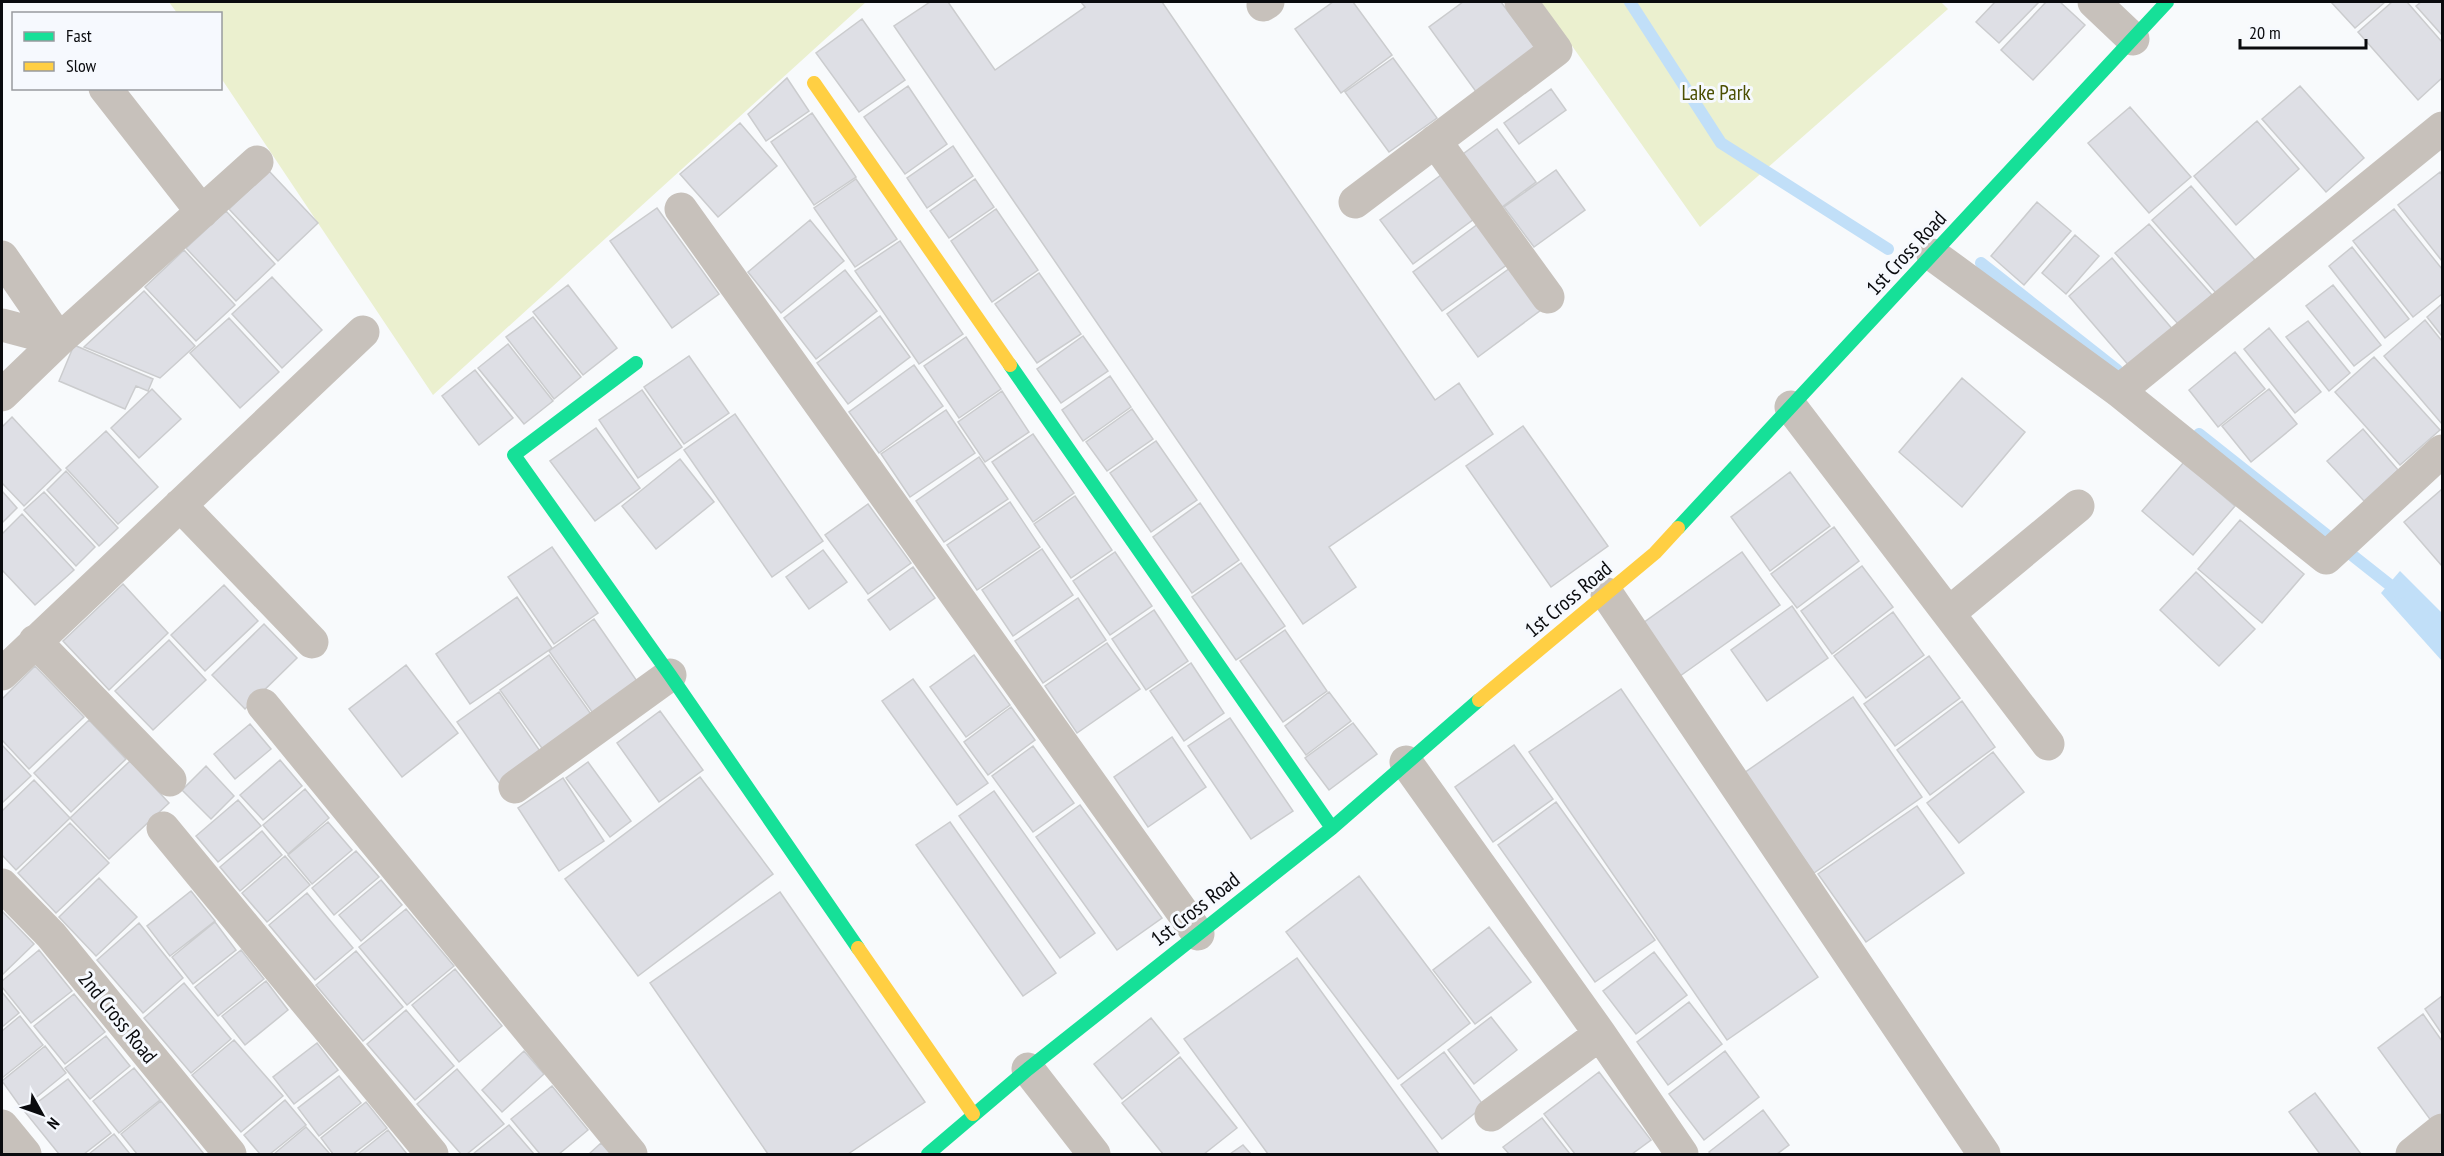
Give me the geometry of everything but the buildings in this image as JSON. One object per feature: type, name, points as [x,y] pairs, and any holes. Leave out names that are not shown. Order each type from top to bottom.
[{"type":"street","points":[[1355,202],[1556,50],[1521,2]]},
{"type":"street","points":[[2094,2],[2133,39]]},
{"type":"street","name":"1st Cross Road","points":[[928,1155],[1028,1069],[1332,828],[1406,762],[1655,553],[2167,2]]},
{"type":"street","points":[[814,83],[1332,828]]},
{"type":"street","points":[[107,90],[202,212]]},
{"type":"street","points":[[2119,391],[2442,128]]},
{"type":"street","points":[[1436,141],[1548,297]]},
{"type":"street","points":[[2,395],[59,340],[257,162]]},
{"type":"street","points":[[681,209],[1198,934]]},
{"type":"street","points":[[1933,255],[2119,391],[2326,558],[2438,464]]},
{"type":"street","points":[[2,257],[59,340]]},
{"type":"street","points":[[2,325],[59,340]]},
{"type":"street","points":[[2,674],[363,332]]},
{"type":"street","points":[[636,363],[514,455],[670,675],[973,1114]]},
{"type":"street","points":[[1791,407],[2048,744]]},
{"type":"street","points":[[180,505],[312,642]]},
{"type":"street","points":[[1948,614],[2078,506]]},
{"type":"street","points":[[1607,594],[1984,1155]]},
{"type":"street","points":[[35,641],[170,780]]},
{"type":"street","points":[[514,787],[670,675]]},
{"type":"street","points":[[263,705],[631,1155]]},
{"type":"street","points":[[1406,762],[1600,1034],[1682,1155]]},
{"type":"street","points":[[163,828],[432,1155]]},
{"type":"street","name":"2nd Cross Road","points":[[2,885],[51,935],[230,1155]]},
{"type":"street","points":[[1491,1115],[1600,1034]]},
{"type":"street","points":[[1028,1069],[1094,1155]]},
{"type":"street","points":[[2,1126],[25,1155]]},
{"type":"street","points":[[2412,1155],[2442,1130]]},
{"type":"green space","points":[[169,2],[866,2],[433,395],[222,79],[222,12],[176,12]]},
{"type":"green space","name":"Lake Park","points":[[1541,2],[1941,2],[1948,9],[1700,227]]},
{"type":"water","points":[[2400,571],[2442,613],[2442,661],[2381,593]]},
{"type":"waterway","points":[[1630,2],[1721,143],[1888,249]]},
{"type":"waterway","points":[[1981,263],[2117,370]]},
{"type":"waterway","points":[[2199,434],[2400,593]]},
{"type":"traffic: fast","points":[[1678,528],[2167,2]]},
{"type":"traffic: fast","points":[[636,363],[514,455],[670,675],[858,948]]},
{"type":"traffic: fast","points":[[1010,365],[1332,828]]},
{"type":"traffic: fast","points":[[928,1154],[1028,1069],[1332,828],[1479,700]]},
{"type":"traffic: slow","points":[[814,83],[1010,365]]},
{"type":"traffic: slow","points":[[1479,700],[1655,553],[1678,528]]},
{"type":"traffic: slow","points":[[858,948],[973,1114]]}]
